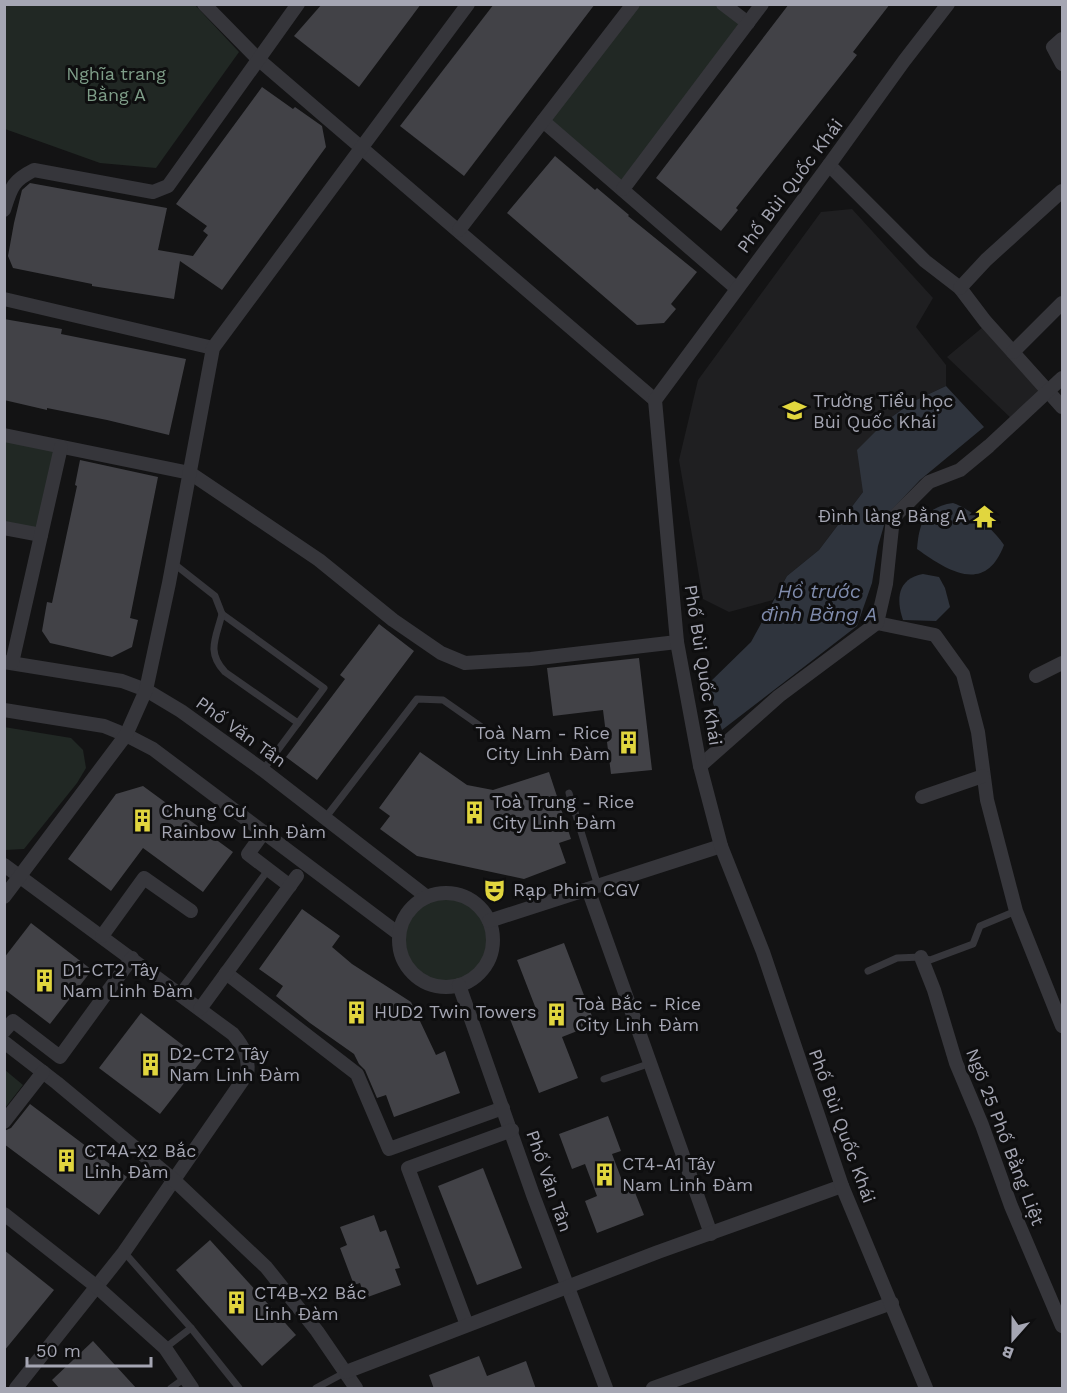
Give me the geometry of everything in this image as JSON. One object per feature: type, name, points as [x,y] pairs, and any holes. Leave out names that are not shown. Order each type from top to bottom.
[{"type":"street","points":[[204,4],[258,59],[362,146],[654,400]]},
{"type":"street","points":[[4,210],[18,178],[34,171],[153,192],[168,186],[298,4]]},
{"type":"street","points":[[4,897],[126,735],[146,690],[213,348],[468,4]]},
{"type":"street","points":[[459,230],[633,4]]},
{"type":"street","points":[[723,4],[748,23]]},
{"type":"street","points":[[622,189],[762,4]]},
{"type":"street","name":"Phố Bùi Quốc Khái","points":[[926,1389],[842,1186],[763,952],[721,846],[700,766],[677,642],[654,400],[948,4]]},
{"type":"street","points":[[1062,39],[1053,47],[1062,64]]},
{"type":"street","points":[[543,121],[736,288]]},
{"type":"street","points":[[829,165],[925,261],[960,288],[985,321],[1062,406]]},
{"type":"street","points":[[960,288],[986,260],[1062,191]]},
{"type":"street","points":[[4,299],[213,348]]},
{"type":"street","points":[[1013,352],[1062,303]]},
{"type":"street","points":[[700,766],[779,696],[878,623],[886,584],[893,518],[929,482],[960,470],[989,446],[1062,378]]},
{"type":"street","points":[[4,435],[190,472],[319,560],[393,620],[441,653],[465,663],[531,659],[677,642]]},
{"type":"street","points":[[8,662],[61,447]]},
{"type":"street","points":[[4,528],[41,535]]},
{"type":"street","points":[[878,623],[935,635],[963,674],[978,732],[987,800],[1016,911],[1062,1026]]},
{"type":"street","name":"Phố Văn Tân","points":[[8,662],[122,681],[146,690],[182,711],[263,770],[427,897]]},
{"type":"street","points":[[1036,676],[1062,663]]},
{"type":"street","points":[[4,710],[84,722],[126,735],[153,749],[399,934]]},
{"type":"street","points":[[922,797],[983,776]]},
{"type":"street","points":[[200,1009],[294,881],[268,870],[248,854],[264,832]]},
{"type":"street","points":[[489,921],[721,846]]},
{"type":"street","points":[[4,865],[233,1034],[247,1054],[248,1070],[174,1181],[97,1287],[14,1389],[4,1383]]},
{"type":"street","points":[[102,936],[144,878],[191,911]]},
{"type":"street","points":[[593,887],[711,1234]]},
{"type":"street","points":[[446,893],[459,895],[482,910],[489,921],[493,940],[489,960],[472,980],[446,987],[433,985],[421,980],[403,960],[399,934],[403,921],[410,910],[427,897],[446,893]]},
{"type":"street","name":"Ngõ 25 Phố Bằng Liệt","points":[[921,957],[934,990],[956,1063],[982,1125],[1011,1206],[1062,1326]]},
{"type":"street","points":[[4,1031],[13,1021],[60,1057],[132,958]]},
{"type":"street","points":[[225,973],[357,1074],[389,1149],[502,1108]]},
{"type":"street","name":"Phố Văn Tân","points":[[459,985],[606,1389]]},
{"type":"street","points":[[4,1042],[174,1181],[266,1267],[317,1331],[356,1389]]},
{"type":"street","points":[[4,1122],[43,1072]]},
{"type":"street","points":[[467,1325],[408,1168],[512,1130]]},
{"type":"street","points":[[346,1372],[567,1287],[842,1186]]},
{"type":"street","points":[[4,1214],[97,1287],[165,1348],[188,1383]]},
{"type":"street","points":[[653,1389],[892,1303]]},
{"type":"lane","points":[[172,563],[215,596],[222,614],[324,688],[263,770]]},
{"type":"lane","points":[[222,614],[213,652],[216,662],[225,672],[298,723]]},
{"type":"lane","points":[[326,817],[417,699],[443,700],[496,737]]},
{"type":"lane","points":[[569,793],[593,887]]},
{"type":"lane","points":[[178,993],[268,870]]},
{"type":"lane","points":[[868,971],[897,958],[921,957],[930,960],[974,944],[980,926],[1016,911]]},
{"type":"lane","points":[[604,1079],[651,1063]]},
{"type":"lane","points":[[124,1252],[191,1328],[239,1389]]},
{"type":"lane","points":[[165,1348],[191,1328]]},
{"type":"lane","points":[[316,1389],[346,1372]]},
{"type":"lane","points":[[171,1389],[188,1383]]},
{"type":"shaded area","name":"Trường Tiểu học Bùi Quốc Khái","points":[[852,209],[933,298],[916,327],[946,365],[946,386],[914,401],[886,421],[863,492],[819,550],[787,576],[773,600],[729,612],[703,599],[679,460],[698,380],[821,212]]},
{"type":"shaded area","points":[[983,327],[1045,394],[1015,422],[947,357]]},
{"type":"green space","name":"Nghĩa trang Bằng A","points":[[5,4],[195,5],[239,52],[156,168],[100,163],[5,129]]},
{"type":"green space","points":[[633,5],[723,5],[748,23],[623,189],[543,121]]},
{"type":"green space","points":[[4,435],[61,447],[41,535],[5,528]]},
{"type":"green space","points":[[4,727],[71,738],[83,750],[86,768],[77,783],[24,849],[5,850]]},
{"type":"green space","points":[[446,893],[464,897],[479,907],[489,922],[493,940],[489,958],[479,973],[464,983],[446,987],[428,983],[413,973],[403,958],[399,940],[403,922],[413,907],[428,897]]},
{"type":"green space","points":[[5,1070],[23,1085],[5,1108]]},
{"type":"water","name":"Hồ trước đình Bằng A","points":[[946,386],[984,427],[920,480],[887,515],[878,546],[872,583],[857,626],[722,730],[707,685],[751,642],[787,576],[819,550],[863,492],[857,450],[886,421],[914,401]]},
{"type":"water","points":[[953,503],[981,520],[1004,545],[996,560],[987,570],[976,574],[953,571],[917,549],[919,532],[925,518],[935,508]]},
{"type":"water","points":[[923,574],[939,577],[945,588],[950,607],[936,621],[903,620],[899,598],[903,585],[908,580]]},
{"type":"building","points":[[322,4],[421,4],[359,87],[294,36]]},
{"type":"building","points":[[494,4],[595,4],[464,176],[400,126]]},
{"type":"building","points":[[789,4],[890,4],[853,52],[857,55],[736,208],[738,210],[721,231],[656,178]]},
{"type":"building","points":[[262,87],[322,126],[326,147],[222,290],[180,261],[174,299],[92,286],[92,284],[13,268],[8,256],[14,223],[22,190],[30,183],[167,208],[158,250],[193,256],[208,235],[203,231],[207,226],[176,204]]},
{"type":"building","points":[[555,156],[697,272],[671,304],[676,309],[664,323],[637,325],[507,213]]},
{"type":"building","points":[[4,319],[62,329],[61,334],[186,359],[169,435],[107,420],[4,400]]},
{"type":"building","points":[[80,460],[158,477],[130,618],[138,620],[132,647],[112,657],[50,643],[42,631],[47,602],[52,603],[77,486],[75,485]]},
{"type":"building","points":[[379,624],[414,651],[317,780],[286,757],[345,679],[340,675]]},
{"type":"building","name":"Toà Nam - Rice City Linh Đàm","points":[[639,658],[652,770],[611,774],[603,710],[553,716],[547,668]]},
{"type":"building","name":"Toà Trung - Rice City Linh Đàm","points":[[420,752],[467,785],[493,790],[549,772],[571,839],[559,843],[566,863],[524,879],[417,856],[380,829],[390,816],[379,808]]},
{"type":"building","name":"Chung Cư Rainbow Linh Đàm","points":[[143,786],[233,852],[203,892],[143,848],[111,891],[68,859],[116,794]]},
{"type":"building","name":"HUD2 Twin Towers","points":[[302,909],[340,936],[332,947],[352,964],[411,1002],[436,1055],[445,1051],[460,1093],[394,1117],[386,1095],[377,1098],[365,1070],[354,1054],[276,996],[283,986],[259,969]]},
{"type":"building","name":"D1-CT2 Tây Nam Linh Đàm","points":[[31,923],[92,970],[50,1024],[4,989],[4,958]]},
{"type":"building","name":"Toà Bắc - Rice City Linh Đàm","points":[[564,943],[595,1024],[562,1037],[578,1078],[539,1093],[510,1019],[536,1009],[517,960]]},
{"type":"building","name":"D2-CT2 Tây Nam Linh Đàm","points":[[141,1013],[202,1060],[160,1114],[99,1068]]},
{"type":"building","name":"CT4A-X2 Bắc Linh Đàm","points":[[30,1104],[127,1177],[99,1215],[4,1144],[4,1131],[11,1128]]},
{"type":"building","name":"CT4-A1 Tây Nam Linh Đàm","points":[[608,1116],[621,1151],[612,1154],[623,1183],[630,1180],[644,1215],[597,1233],[585,1201],[597,1196],[585,1164],[572,1169],[559,1134]]},
{"type":"building","points":[[483,1168],[522,1268],[477,1285],[438,1186]]},
{"type":"building","points":[[374,1215],[380,1232],[386,1230],[400,1268],[395,1269],[401,1285],[365,1298],[360,1283],[354,1285],[340,1248],[347,1245],[340,1227]]},
{"type":"building","name":"CT4B-X2 Bắc Linh Đàm","points":[[210,1240],[296,1335],[262,1366],[176,1270]]},
{"type":"building","points":[[4,1250],[54,1290],[4,1351]]},
{"type":"building","points":[[93,1341],[137,1389],[60,1389],[52,1380]]},
{"type":"building","points":[[479,1356],[487,1376],[526,1361],[536,1389],[434,1389],[429,1375]]},
{"type":"place","name":"Trường Tiểu học Bùi Quốc Khái","points":[[795,411]]},
{"type":"place","name":"Đình làng Bằng A","points":[[985,516]]},
{"type":"place","name":"Toà Nam - Rice City Linh Đàm","points":[[628,743]]},
{"type":"place","name":"Toà Trung - Rice City Linh Đàm","points":[[474,812]]},
{"type":"place","name":"Chung Cư Rainbow Linh Đàm","points":[[143,821]]},
{"type":"place","name":"Rạp Phim CGV","points":[[495,890]]},
{"type":"place","name":"D1-CT2 Tây Nam Linh Đàm","points":[[44,980]]},
{"type":"place","name":"HUD2 Twin Towers","points":[[356,1012]]},
{"type":"place","name":"Toà Bắc - Rice City Linh Đàm","points":[[557,1014]]},
{"type":"place","name":"D2-CT2 Tây Nam Linh Đàm","points":[[151,1064]]},
{"type":"place","name":"CT4A-X2 Bắc Linh Đàm","points":[[66,1161]]},
{"type":"place","name":"CT4-A1 Tây Nam Linh Đàm","points":[[604,1174]]},
{"type":"place","name":"CT4B-X2 Bắc Linh Đàm","points":[[236,1303]]}]
